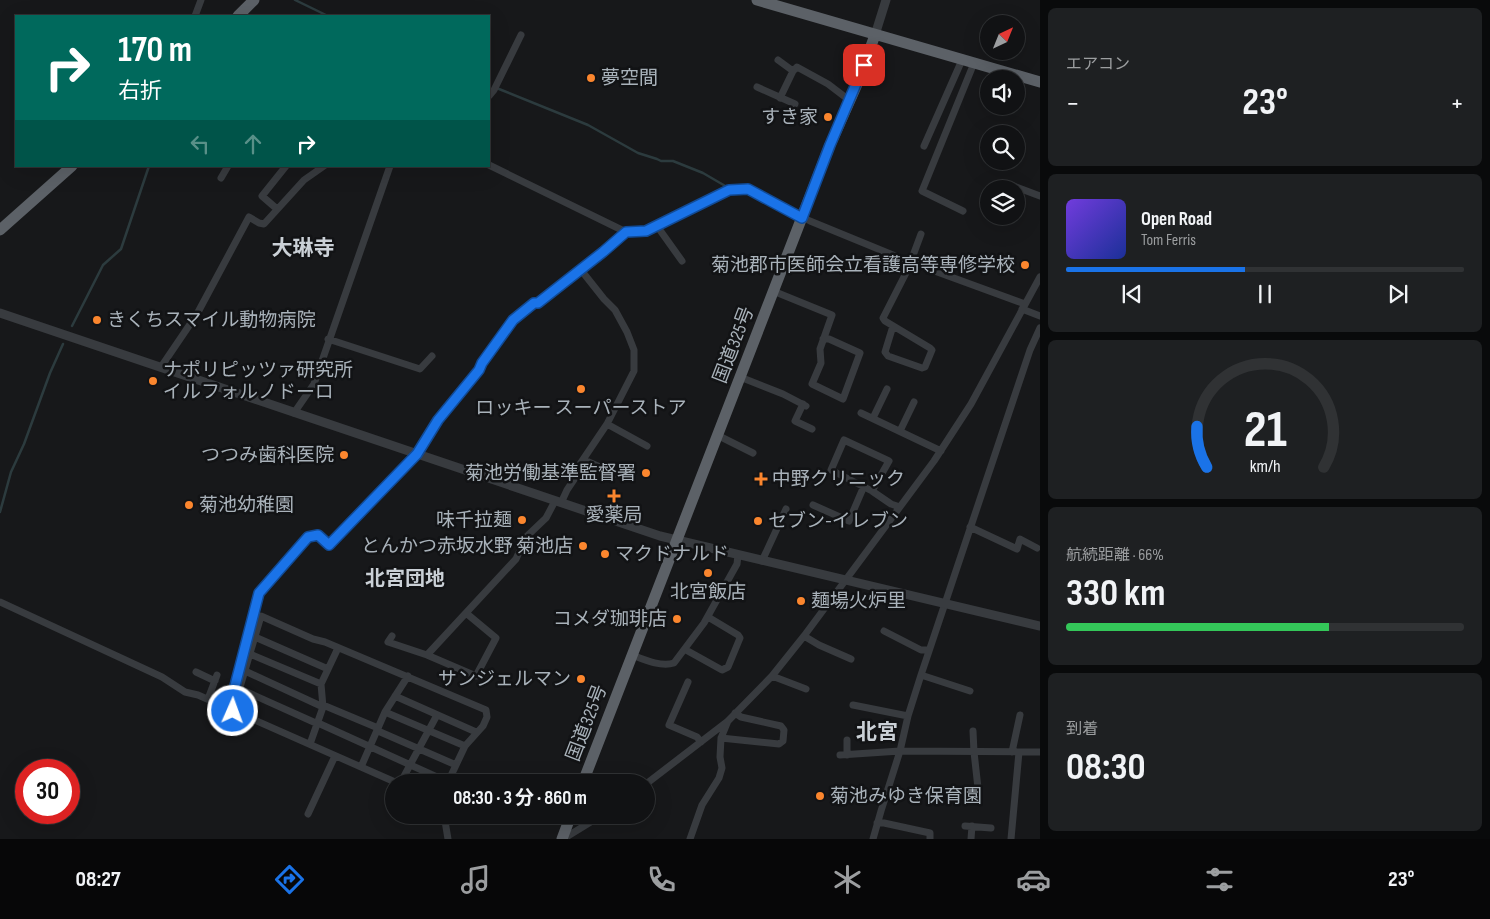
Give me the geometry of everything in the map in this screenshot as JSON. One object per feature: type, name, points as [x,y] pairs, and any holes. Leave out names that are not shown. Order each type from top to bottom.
[{"type":"highway","points":[[239,15],[254,0]]},
{"type":"highway","points":[[757,0],[1040,82]]},
{"type":"highway","name":"国道325号","points":[[586,774],[875,35]]},
{"type":"highway","points":[[0,230],[71,167]]},
{"type":"highway","points":[[562,839],[568,824]]},
{"type":"street","points":[[195,15],[201,0]]},
{"type":"street","points":[[875,35],[886,0]]},
{"type":"street","points":[[490,95],[521,35]]},
{"type":"street","points":[[778,60],[793,70]]},
{"type":"street","points":[[924,146],[962,60]]},
{"type":"street","points":[[963,211],[922,191],[974,63]]},
{"type":"street","points":[[780,98],[793,70],[800,67],[833,87],[849,100]]},
{"type":"street","points":[[758,87],[795,104]]},
{"type":"street","points":[[490,165],[626,232],[646,231],[714,196],[729,190],[748,189],[802,218],[1024,306],[1040,316]]},
{"type":"street","points":[[220,178],[227,167]]},
{"type":"street","points":[[277,209],[262,196],[285,167]]},
{"type":"street","points":[[294,413],[314,384],[328,339],[390,167]]},
{"type":"street","points":[[160,367],[197,314],[249,217],[264,224],[315,168]]},
{"type":"street","points":[[1025,190],[1040,196]]},
{"type":"street","points":[[657,226],[682,261]]},
{"type":"street","points":[[231,710],[259,593],[308,537],[318,535],[329,545],[417,454],[438,420],[479,370],[513,320],[581,270],[626,232]]},
{"type":"street","points":[[893,326],[885,352],[888,356],[922,368],[925,367],[932,350],[883,318],[910,262],[921,234]]},
{"type":"street","points":[[427,656],[516,558],[526,538],[546,518],[567,490],[575,478],[580,464],[607,424],[634,371],[634,350],[627,332],[615,310],[581,270]]},
{"type":"street","points":[[655,777],[728,721],[772,676],[804,636],[941,451],[971,404],[1040,277]]},
{"type":"street","points":[[774,291],[832,315],[823,339],[820,349],[821,364],[812,384],[843,399],[860,353],[829,339],[823,339]]},
{"type":"street","points":[[0,313],[558,502],[676,540],[1040,626]]},
{"type":"street","points":[[873,839],[929,650],[1030,350],[1040,328]]},
{"type":"street","points":[[328,339],[420,369],[432,356]]},
{"type":"street","points":[[740,377],[783,394],[804,405],[795,421],[812,429]]},
{"type":"street","points":[[873,418],[887,389]]},
{"type":"street","points":[[900,431],[914,402]]},
{"type":"street","points":[[861,413],[941,451]]},
{"type":"street","points":[[607,424],[647,446]]},
{"type":"street","points":[[717,436],[753,453]]},
{"type":"street","points":[[872,491],[889,461],[844,440],[831,470],[864,486],[891,504],[900,507]]},
{"type":"street","points":[[584,460],[616,474]]},
{"type":"street","points":[[813,505],[849,521],[864,486]]},
{"type":"street","points":[[762,561],[786,509]]},
{"type":"street","points":[[970,527],[1018,549],[1020,539],[1037,548]]},
{"type":"street","points":[[632,654],[647,661],[669,665],[674,663],[686,650],[708,617],[737,564],[738,555]]},
{"type":"street","points":[[0,602],[162,678],[185,692],[208,699],[385,777]]},
{"type":"street","points":[[389,642],[476,676],[496,638],[466,613]]},
{"type":"street","points":[[231,710],[240,689],[261,616],[486,710],[487,717],[483,726],[465,746],[452,774]]},
{"type":"street","points":[[686,650],[722,670],[728,667],[740,638],[708,617]]},
{"type":"street","points":[[884,630],[921,650],[929,650]]},
{"type":"street","points":[[804,636],[851,659]]},
{"type":"street","points":[[255,637],[328,670]]},
{"type":"street","points":[[310,744],[323,706],[321,684],[338,648]]},
{"type":"street","points":[[250,654],[321,684]]},
{"type":"street","points":[[245,671],[456,765]]},
{"type":"street","points":[[196,672],[216,678],[208,699]]},
{"type":"street","points":[[921,675],[970,691]]},
{"type":"street","points":[[361,766],[385,712],[408,676]]},
{"type":"street","points":[[772,676],[806,689]]},
{"type":"street","points":[[688,682],[669,726],[697,737],[701,742]]},
{"type":"street","points":[[240,689],[430,774]]},
{"type":"street","points":[[395,696],[476,732]]},
{"type":"street","points":[[853,705],[908,716]]},
{"type":"street","points":[[385,712],[465,746]]},
{"type":"street","points":[[405,774],[437,714]]},
{"type":"street","points":[[721,738],[779,744],[783,741],[784,730],[781,726],[735,714]]},
{"type":"street","points":[[1011,839],[1020,715]]},
{"type":"street","points":[[690,839],[702,805],[719,778],[722,768],[720,757],[721,738],[728,721]]},
{"type":"street","points":[[974,731],[978,788]]},
{"type":"street","points":[[847,740],[844,755],[900,751],[1040,752]]},
{"type":"street","points":[[308,814],[335,756]]},
{"type":"street","points":[[877,823],[930,833],[930,839]]},
{"type":"street","points":[[446,824],[448,839]]},
{"type":"street","points":[[562,839],[587,824]]},
{"type":"street","points":[[971,839],[969,826],[991,828]]},
{"type":"waterway","points":[[295,0],[326,15]]},
{"type":"waterway","points":[[499,89],[588,125],[638,153],[661,161],[673,161],[703,173],[727,187]]},
{"type":"waterway","points":[[72,326],[103,265],[121,249],[149,167]]},
{"type":"waterway","points":[[0,512],[11,472],[24,444],[50,373],[63,344]]},
{"type":"place","name":"夢空間","points":[[591,78]]},
{"type":"place","name":"すき家","points":[[828,117]]},
{"type":"place","name":"菊池郡市医師会立看護高等専修学校","points":[[1025,265]]},
{"type":"place","name":"きくちスマイル動物病院","points":[[97,320]]},
{"type":"place","name":"ナポリピッツァ研究所 イルフォルノドーロ","points":[[153,381]]},
{"type":"place","name":"ロッキー スーパーストア","points":[[581,389]]},
{"type":"place","name":"つつみ歯科医院","points":[[344,455]]},
{"type":"place","name":"菊池労働基準監督署","points":[[646,473]]},
{"type":"place","name":"中野クリニック","points":[[761,479]]},
{"type":"place","name":"愛薬局","points":[[614,496]]},
{"type":"place","name":"菊池幼稚園","points":[[189,505]]},
{"type":"place","name":"味千拉麺","points":[[522,520]]},
{"type":"place","name":"セブン-イレブン","points":[[758,521]]},
{"type":"place","name":"とんかつ赤坂水野 菊池店","points":[[583,546]]},
{"type":"place","name":"マクドナルド","points":[[605,554]]},
{"type":"place","name":"北宮飯店","points":[[708,573]]},
{"type":"place","name":"麺場火炉里","points":[[801,601]]},
{"type":"place","name":"コメダ珈琲店","points":[[677,619]]},
{"type":"place","name":"サンジェルマン","points":[[581,679]]},
{"type":"place","name":"菊池みゆき保育園","points":[[820,796]]},
{"type":"district","name":"大琳寺","points":[[303,248]]},
{"type":"district","name":"北宮団地","points":[[405,579]]},
{"type":"district","name":"北宮","points":[[877,732]]},
{"type":"route","points":[[233,711],[229,709],[259,593],[308,537],[318,535],[329,545],[417,454],[438,420],[479,370],[513,320],[567,281],[626,232],[646,231],[729,190],[748,189],[802,218],[864,65]]}]
